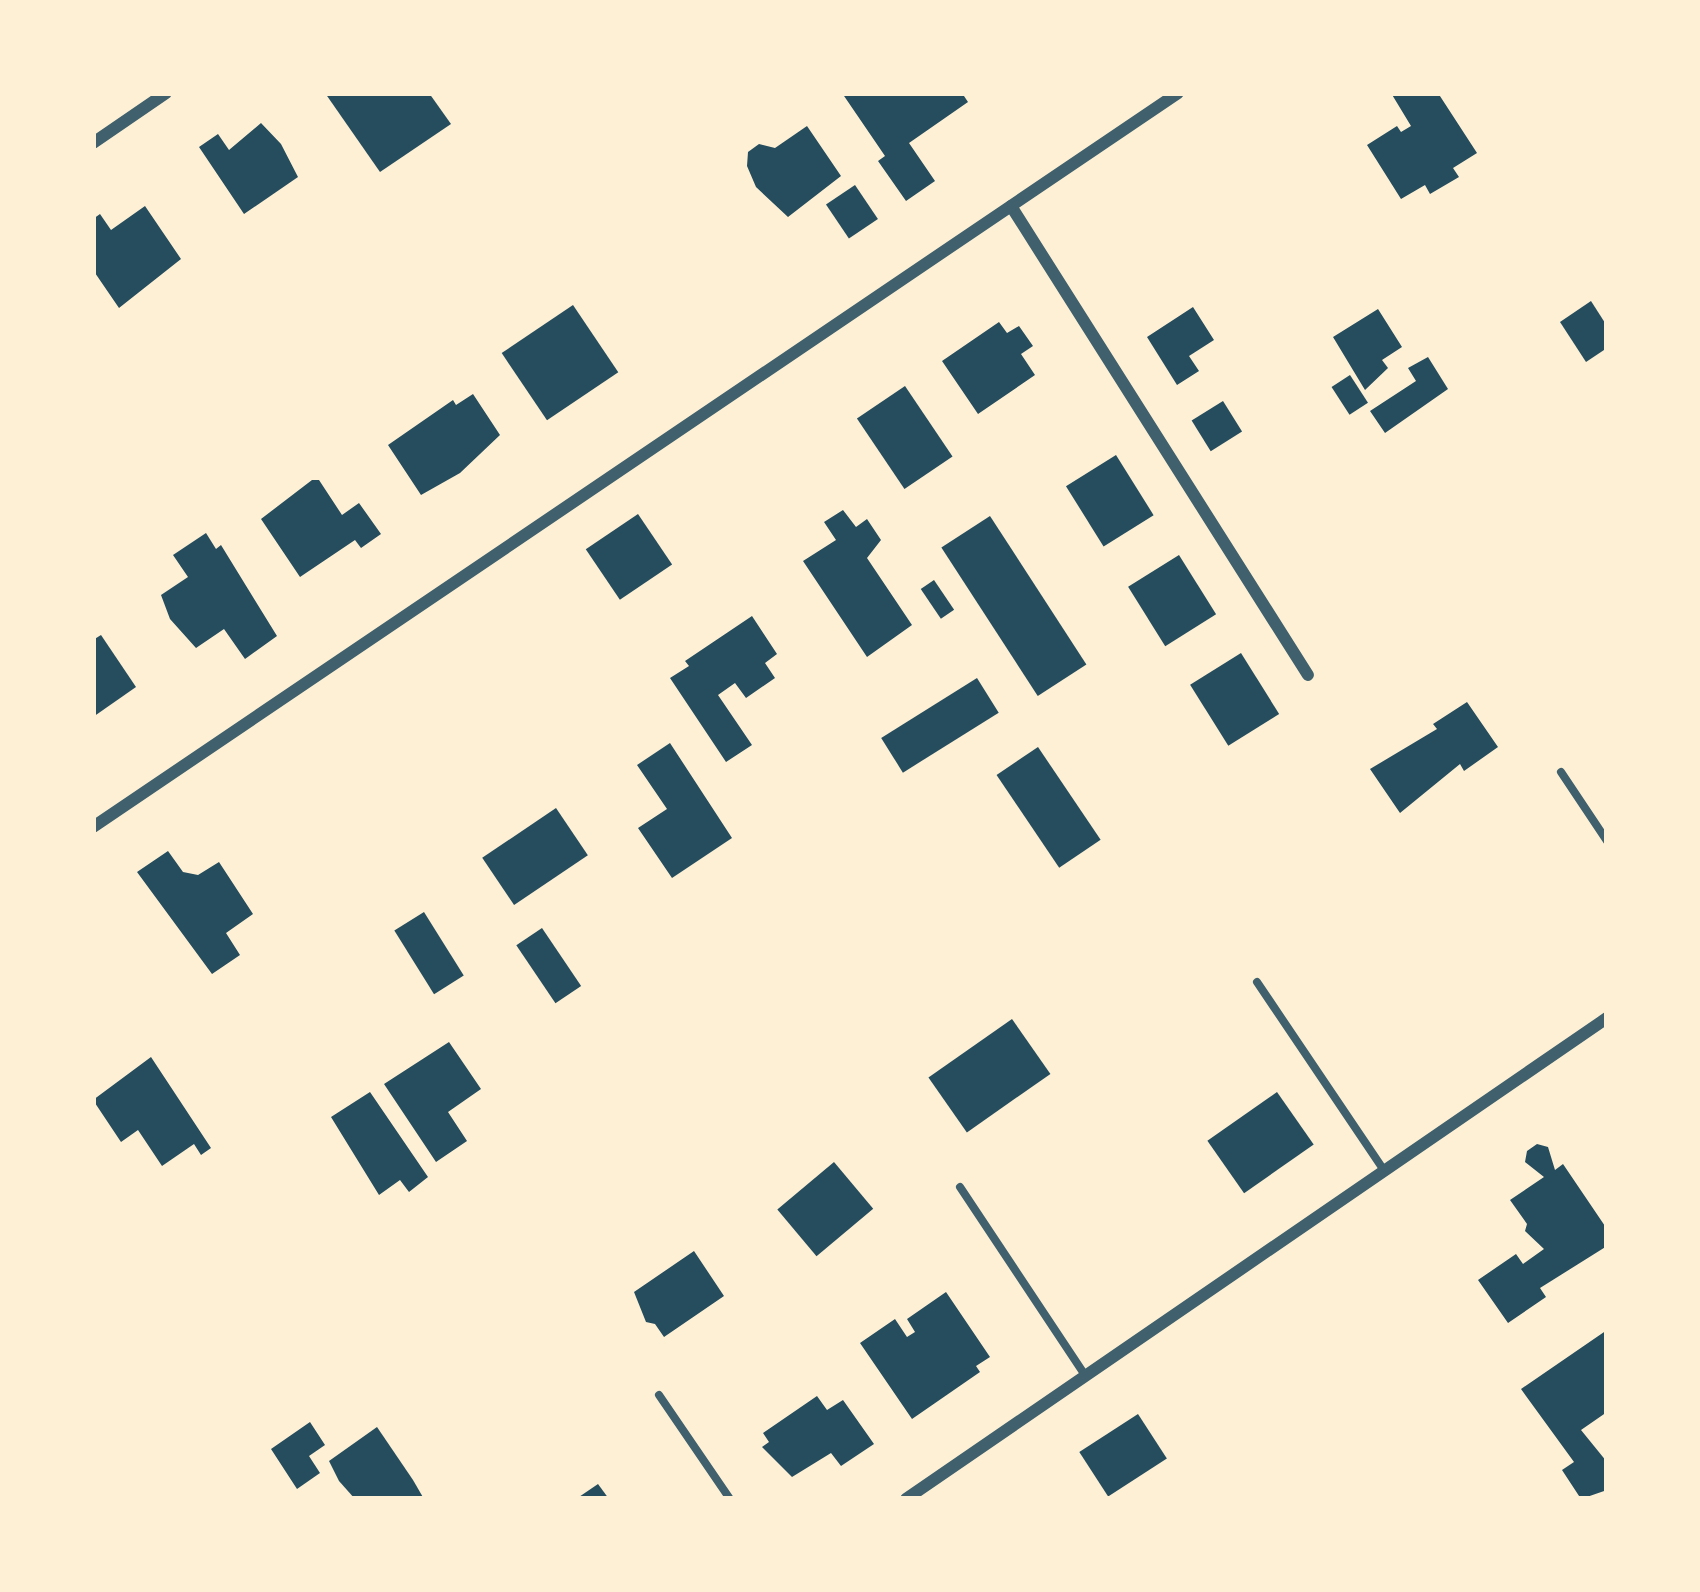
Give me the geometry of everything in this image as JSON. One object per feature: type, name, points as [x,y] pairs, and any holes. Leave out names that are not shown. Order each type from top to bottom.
[{"type":"street","points":[[93,142],[166,93]]},
{"type":"street","points":[[93,827],[1178,93]]},
{"type":"street","points":[[1011,206],[1308,675]]},
{"type":"street","points":[[906,1499],[1607,1018]]},
{"type":"lane","points":[[1562,772],[1607,841]]},
{"type":"lane","points":[[1257,982],[1385,1172]]},
{"type":"lane","points":[[960,1187],[1086,1376]]},
{"type":"lane","points":[[659,1396],[730,1499]]},
{"type":"building","points":[[325,93],[429,93],[451,124],[380,172]]},
{"type":"building","points":[[842,93],[962,93],[968,102],[909,143],[935,181],[906,201],[878,161],[885,156]]},
{"type":"building","points":[[1391,93],[1438,93],[1477,153],[1453,168],[1459,177],[1430,194],[1425,185],[1401,199],[1367,145],[1397,126],[1401,132],[1411,126]]},
{"type":"building","points":[[261,123],[281,144],[298,177],[244,214],[199,147],[218,134],[229,150]]},
{"type":"building","points":[[807,126],[841,176],[788,217],[756,187],[747,166],[748,152],[759,144],[775,148]]},
{"type":"building","points":[[855,185],[878,219],[849,239],[826,205]]},
{"type":"building","points":[[145,206],[181,259],[119,308],[93,270],[93,219],[100,214],[111,230]]},
{"type":"building","points":[[1591,301],[1607,326],[1607,348],[1586,362],[1560,322]]},
{"type":"building","points":[[573,305],[618,372],[547,420],[502,353]]},
{"type":"building","points":[[1193,307],[1214,340],[1189,356],[1199,371],[1177,385],[1147,337]]},
{"type":"building","points":[[1378,309],[1402,347],[1382,360],[1388,368],[1365,390],[1333,337]]},
{"type":"building","points":[[999,322],[1007,333],[1019,326],[1033,346],[1021,354],[1035,375],[978,414],[942,361]]},
{"type":"building","points":[[1428,357],[1448,389],[1385,433],[1370,411],[1416,381],[1408,368]]},
{"type":"building","points":[[1350,375],[1368,403],[1350,415],[1332,387]]},
{"type":"building","points":[[905,386],[953,456],[904,489],[857,418]]},
{"type":"building","points":[[473,394],[500,435],[460,473],[421,495],[388,445],[453,400],[456,405]]},
{"type":"building","points":[[1223,401],[1242,432],[1211,451],[1192,421]]},
{"type":"building","points":[[1116,455],[1154,515],[1104,546],[1066,486]]},
{"type":"building","points":[[312,480],[319,480],[342,515],[359,503],[381,534],[361,548],[355,540],[300,577],[261,519]]},
{"type":"building","points":[[843,510],[856,527],[867,519],[881,540],[867,558],[912,625],[867,657],[803,561],[836,540],[824,522]]},
{"type":"building","points":[[638,514],[672,565],[620,600],[586,549]]},
{"type":"building","points":[[990,516],[1086,664],[1038,696],[941,548]]},
{"type":"building","points":[[206,533],[216,549],[221,545],[277,636],[245,659],[224,629],[196,648],[170,619],[161,595],[188,577],[173,555]]},
{"type":"building","points":[[1179,555],[1216,614],[1165,646],[1128,587]]},
{"type":"building","points":[[934,580],[954,610],[941,619],[921,589]]},
{"type":"building","points":[[752,616],[777,654],[765,663],[775,678],[746,698],[735,683],[718,695],[752,745],[726,762],[670,678],[689,666],[685,661]]},
{"type":"building","points":[[101,635],[136,687],[93,717],[93,640]]},
{"type":"building","points":[[1241,653],[1279,714],[1228,746],[1190,685]]},
{"type":"building","points":[[977,678],[999,713],[903,773],[881,738]]},
{"type":"building","points":[[1467,702],[1498,747],[1464,771],[1460,764],[1400,813],[1370,769],[1437,729],[1433,724]]},
{"type":"building","points":[[670,743],[732,838],[672,878],[638,828],[667,809],[637,765]]},
{"type":"building","points":[[1038,747],[1101,840],[1059,868],[997,775]]},
{"type":"building","points":[[556,808],[588,855],[514,905],[482,858]]},
{"type":"building","points":[[168,851],[183,872],[198,875],[219,862],[253,914],[226,933],[240,955],[212,974],[137,872]]},
{"type":"building","points":[[424,912],[464,976],[434,994],[394,931]]},
{"type":"building","points":[[542,928],[581,986],[555,1003],[516,945]]},
{"type":"building","points":[[1012,1019],[1050,1074],[967,1132],[928,1078]]},
{"type":"building","points":[[449,1042],[481,1089],[448,1112],[467,1141],[436,1162],[384,1084]]},
{"type":"building","points":[[151,1057],[211,1148],[201,1155],[194,1144],[162,1166],[138,1130],[121,1142],[93,1100]]},
{"type":"building","points":[[370,1092],[428,1177],[409,1192],[400,1180],[379,1195],[331,1117]]},
{"type":"building","points":[[1277,1092],[1314,1144],[1244,1193],[1207,1141]]},
{"type":"building","points":[[1537,1144],[1548,1147],[1555,1170],[1563,1164],[1607,1229],[1607,1246],[1540,1288],[1546,1297],[1508,1323],[1478,1280],[1516,1254],[1523,1264],[1544,1249],[1525,1231],[1527,1224],[1510,1200],[1544,1177],[1525,1162],[1527,1151]]},
{"type":"building","points":[[834,1162],[873,1209],[817,1256],[777,1210]]},
{"type":"building","points":[[694,1251],[724,1296],[664,1337],[655,1324],[646,1322],[634,1292]]},
{"type":"building","points":[[946,1292],[990,1357],[976,1366],[980,1372],[912,1419],[860,1343],[895,1319],[907,1337],[915,1332],[907,1319]]},
{"type":"building","points":[[1607,1330],[1607,1412],[1581,1430],[1607,1462],[1607,1490],[1581,1499],[1562,1470],[1574,1462],[1521,1389]]},
{"type":"building","points":[[817,1396],[827,1410],[843,1400],[874,1444],[841,1466],[831,1453],[792,1477],[762,1447],[769,1442],[763,1433]]},
{"type":"building","points":[[1138,1414],[1167,1458],[1108,1497],[1079,1452]]},
{"type":"building","points":[[310,1422],[325,1445],[309,1456],[320,1473],[297,1489],[271,1449]]},
{"type":"building","points":[[377,1427],[424,1499],[355,1499],[339,1481],[329,1461]]},
{"type":"building","points":[[598,1484],[609,1499],[576,1499]]}]
